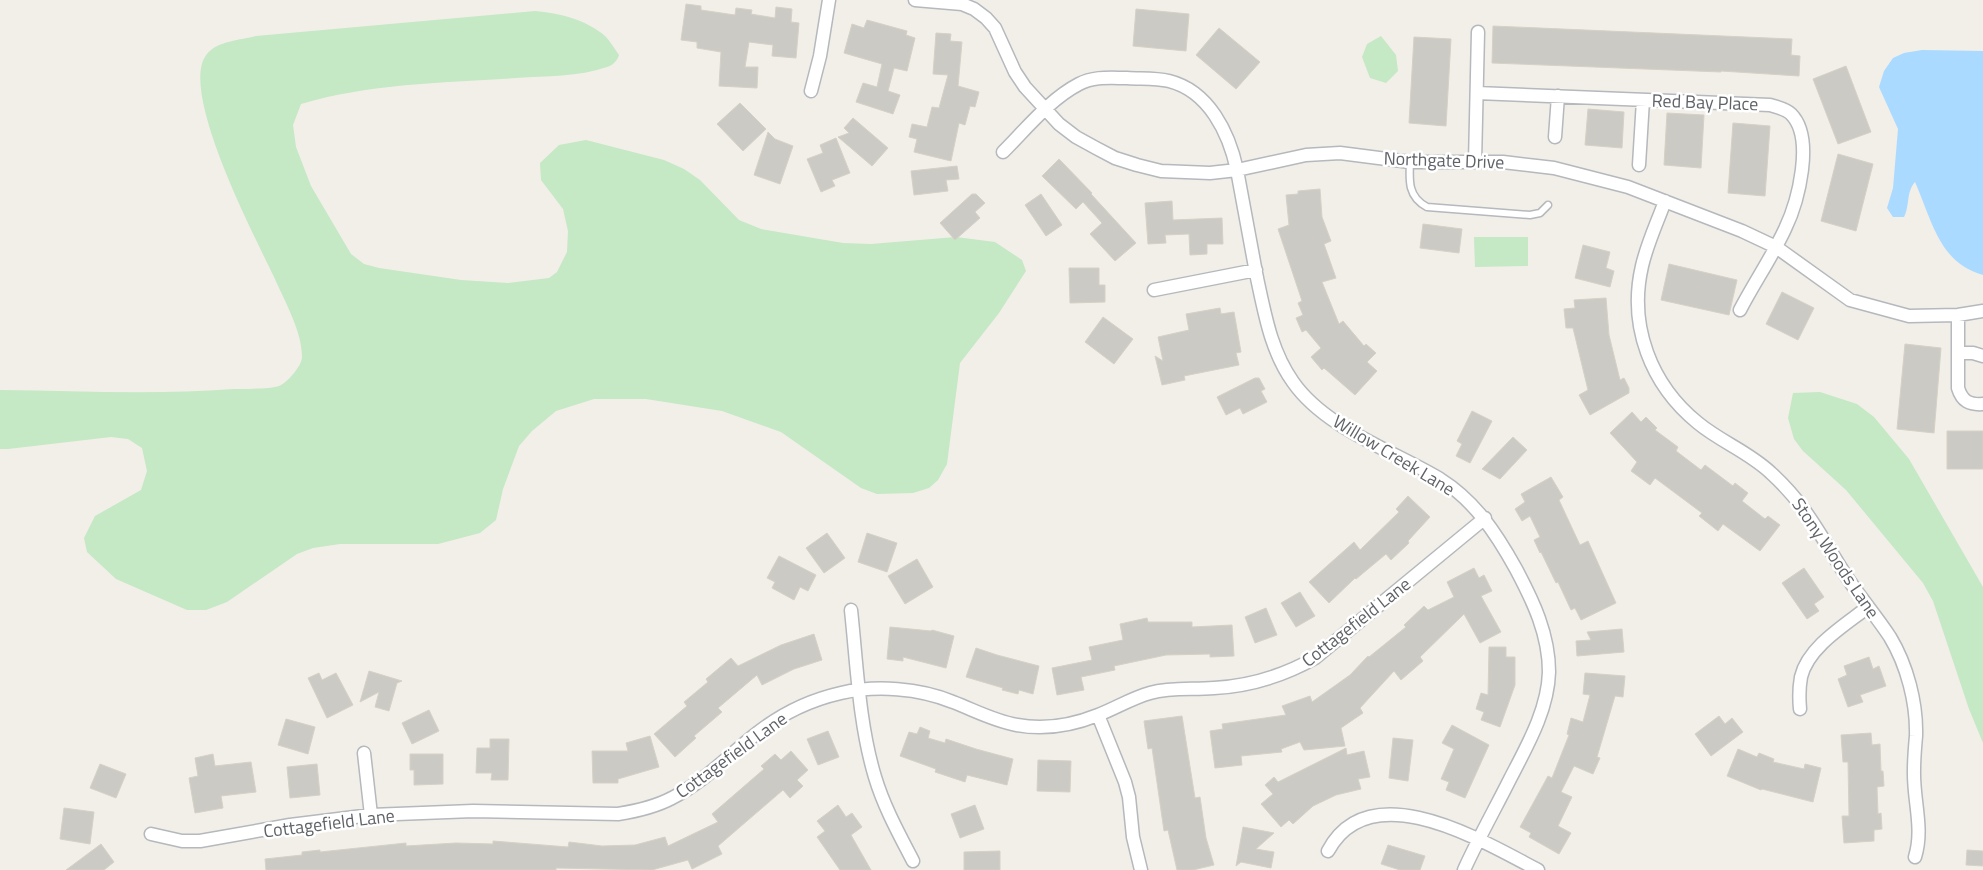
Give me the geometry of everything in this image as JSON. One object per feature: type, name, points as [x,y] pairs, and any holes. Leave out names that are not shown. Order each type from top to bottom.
[{"type":"street","points":[[811,91],[820,56],[829,0]]},
{"type":"street","name":"Northgate Drive","points":[[915,0],[962,4],[974,9],[986,18],[998,34],[1015,72],[1059,124],[1076,137],[1115,158],[1137,165],[1161,171],[1210,173],[1237,170],[1322,153],[1340,153],[1410,162],[1529,164],[1580,173],[1628,187],[1742,231],[1776,247],[1850,300],[1909,316],[1958,315],[1983,311]]},
{"type":"street","points":[[1475,162],[1478,32]]},
{"type":"street","name":"Willow Creek Lane","points":[[1003,152],[1046,110],[1080,83],[1096,78],[1157,79],[1186,88],[1209,108],[1224,130],[1237,170],[1267,326],[1283,367],[1308,400],[1342,426],[1446,483],[1472,504],[1485,518],[1514,565],[1540,617],[1548,655],[1549,673],[1546,694],[1534,731],[1464,870]]},
{"type":"street","name":"Red Bay Place","points":[[1477,93],[1770,105],[1781,108],[1791,114],[1797,123],[1800,135],[1802,163],[1793,210],[1776,247],[1740,310]]},
{"type":"street","points":[[1556,137],[1558,96]]},
{"type":"street","points":[[1639,165],[1642,100]]},
{"type":"street","name":"Stony Woods Lane","points":[[1665,201],[1642,266],[1638,296],[1639,323],[1642,338],[1656,375],[1669,394],[1699,424],[1759,463],[1801,503],[1849,580],[1890,638],[1899,655],[1914,703],[1916,735],[1914,776],[1920,830],[1919,845],[1915,857]]},
{"type":"street","points":[[1154,290],[1256,270]]},
{"type":"street","points":[[1958,315],[1958,388],[1961,396],[1969,402],[1983,404]]},
{"type":"street","points":[[1958,353],[1974,353],[1983,356]]},
{"type":"street","name":"Cottagefield Lane","points":[[151,834],[182,841],[200,841],[290,825],[371,815],[473,810],[609,814],[635,811],[672,798],[689,788],[756,734],[792,710],[828,696],[859,690],[897,690],[928,695],[950,701],[996,720],[1037,727],[1077,722],[1150,693],[1168,689],[1211,689],[1246,685],[1294,670],[1315,658],[1485,518]]},
{"type":"street","points":[[1800,709],[1801,676],[1807,663],[1826,641],[1868,608]]},
{"type":"street","points":[[851,610],[865,734],[876,779],[896,829],[913,861]]},
{"type":"street","points":[[1098,715],[1125,782],[1129,797],[1133,837],[1141,870]]},
{"type":"street","points":[[364,752],[371,815]]},
{"type":"street","points":[[1328,851],[1341,832],[1350,825],[1380,816],[1397,816],[1432,821],[1457,829],[1538,870]]},
{"type":"lane","points":[[1410,162],[1409,182],[1413,194],[1418,202],[1427,207],[1530,215],[1540,212],[1548,205]]},
{"type":"green space","points":[[535,11],[563,16],[598,30],[609,40],[619,55],[617,59],[607,67],[573,74],[408,85],[354,92],[301,104],[293,125],[296,147],[311,186],[351,254],[364,264],[379,268],[461,280],[508,283],[549,278],[557,272],[567,252],[568,231],[563,209],[541,180],[540,163],[559,145],[586,140],[664,160],[684,169],[700,180],[739,220],[761,229],[843,243],[871,244],[956,237],[995,242],[1022,260],[1026,271],[999,313],[960,363],[947,464],[938,480],[929,488],[913,493],[877,494],[861,488],[781,432],[722,411],[646,399],[594,399],[556,411],[532,431],[519,446],[503,489],[496,520],[480,533],[438,544],[340,544],[313,548],[297,554],[227,602],[206,610],[187,610],[116,579],[87,552],[84,538],[95,516],[141,490],[147,471],[142,448],[128,439],[111,437],[0,449],[0,390],[175,392],[264,388],[279,386],[290,378],[297,369],[302,357],[296,327],[237,199],[210,130],[202,98],[201,72],[207,54],[217,46],[256,36]]},
{"type":"green space","points":[[1381,36],[1396,55],[1398,71],[1386,83],[1370,78],[1362,57],[1367,44]]},
{"type":"green space","points":[[1474,237],[1528,237],[1528,266],[1475,267]]},
{"type":"green space","points":[[1820,392],[1857,404],[1874,417],[1909,459],[1983,587],[1983,743],[1969,709],[1933,601],[1923,583],[1846,490],[1803,451],[1794,439],[1788,418],[1793,393]]},
{"type":"water","points":[[1922,50],[1983,51],[1983,275],[1968,269],[1956,261],[1947,250],[1932,225],[1915,182],[1910,190],[1904,217],[1893,217],[1887,208],[1893,188],[1898,129],[1879,87],[1884,71],[1893,58],[1904,53]]},
{"type":"building","points":[[686,4],[701,6],[701,10],[735,15],[736,8],[752,10],[751,14],[775,18],[776,7],[792,9],[791,22],[799,23],[796,58],[772,56],[773,45],[749,42],[745,67],[758,67],[757,88],[719,86],[721,52],[697,48],[697,42],[681,40]]},
{"type":"building","points":[[1136,9],[1189,14],[1186,51],[1133,46]]},
{"type":"building","points":[[867,20],[907,31],[906,35],[915,38],[907,71],[894,68],[888,91],[900,95],[893,114],[856,102],[863,83],[877,87],[882,64],[844,53],[852,24],[864,28]]},
{"type":"building","points":[[1493,26],[1792,39],[1791,55],[1800,56],[1799,76],[1721,71],[1492,63]]},
{"type":"building","points":[[1219,28],[1260,62],[1236,89],[1196,55]]},
{"type":"building","points":[[936,33],[951,34],[950,41],[962,42],[958,86],[979,92],[975,107],[970,106],[965,125],[959,123],[951,161],[914,152],[917,139],[909,137],[912,124],[927,127],[932,107],[939,108],[948,75],[933,74]]},
{"type":"building","points":[[1414,37],[1451,39],[1446,126],[1409,123]]},
{"type":"building","points":[[1846,66],[1871,132],[1838,144],[1813,79]]},
{"type":"building","points":[[740,103],[766,129],[743,151],[717,124]]},
{"type":"building","points":[[1588,109],[1624,112],[1622,148],[1585,145]]},
{"type":"building","points":[[1667,113],[1704,115],[1701,168],[1664,165]]},
{"type":"building","points":[[853,118],[888,148],[872,166],[838,137],[849,133],[844,128]]},
{"type":"building","points":[[1733,123],[1770,126],[1765,196],[1728,193]]},
{"type":"building","points":[[768,132],[775,139],[793,146],[780,184],[754,175]]},
{"type":"building","points":[[836,138],[850,173],[832,180],[835,186],[821,192],[807,159],[823,153],[820,145]]},
{"type":"building","points":[[1838,154],[1873,164],[1856,231],[1821,221]]},
{"type":"building","points":[[1059,159],[1136,243],[1115,261],[1090,234],[1102,223],[1083,202],[1076,209],[1042,176]]},
{"type":"building","points":[[957,166],[959,179],[946,180],[948,191],[914,195],[911,171]]},
{"type":"building","points":[[1320,189],[1322,217],[1331,241],[1324,244],[1336,278],[1322,282],[1339,324],[1343,321],[1364,346],[1366,344],[1376,353],[1367,362],[1377,371],[1355,395],[1324,368],[1322,370],[1311,357],[1321,348],[1306,330],[1302,332],[1296,318],[1303,315],[1298,303],[1302,301],[1278,229],[1289,225],[1286,195],[1298,194],[1298,191]]},
{"type":"building","points":[[972,194],[976,194],[985,203],[975,212],[980,218],[955,240],[940,223]]},
{"type":"building","points":[[1041,194],[1062,225],[1046,236],[1025,205]]},
{"type":"building","points":[[1172,201],[1173,220],[1222,218],[1223,244],[1207,244],[1207,254],[1190,255],[1189,234],[1165,235],[1166,243],[1148,244],[1145,203]]},
{"type":"building","points":[[1423,224],[1462,229],[1459,253],[1420,248]]},
{"type":"building","points":[[1583,245],[1610,252],[1606,268],[1614,271],[1610,287],[1575,278]]},
{"type":"building","points":[[1669,264],[1737,280],[1729,315],[1661,300]]},
{"type":"building","points":[[1069,268],[1099,268],[1099,285],[1105,285],[1105,302],[1070,303]]},
{"type":"building","points":[[1782,292],[1814,308],[1798,340],[1766,324]]},
{"type":"building","points":[[1606,298],[1609,335],[1620,380],[1624,378],[1629,388],[1629,393],[1590,415],[1579,395],[1588,390],[1573,328],[1566,328],[1564,309],[1575,308],[1574,300]]},
{"type":"building","points":[[1220,308],[1221,314],[1234,312],[1241,352],[1236,353],[1239,365],[1184,376],[1185,380],[1162,385],[1155,356],[1163,361],[1158,337],[1189,330],[1186,314]]},
{"type":"building","points":[[1103,317],[1133,339],[1114,364],[1085,342]]},
{"type":"building","points":[[1905,344],[1941,348],[1934,433],[1897,429]]},
{"type":"building","points":[[1255,378],[1259,378],[1265,389],[1261,391],[1267,402],[1243,414],[1240,408],[1226,415],[1217,397]]},
{"type":"building","points":[[1472,411],[1492,421],[1470,463],[1456,456],[1462,444],[1457,441]]},
{"type":"building","points":[[1632,412],[1641,422],[1646,417],[1657,428],[1655,430],[1678,447],[1676,451],[1701,470],[1705,465],[1733,486],[1735,483],[1748,493],[1742,501],[1765,519],[1768,516],[1780,525],[1760,551],[1723,524],[1718,531],[1699,516],[1702,513],[1655,478],[1650,485],[1631,471],[1637,462],[1610,433]]},
{"type":"building","points":[[1947,431],[1983,431],[1983,469],[1947,469]]},
{"type":"building","points":[[1513,437],[1527,450],[1500,479],[1482,469]]},
{"type":"building","points":[[1551,477],[1563,497],[1559,500],[1580,545],[1588,541],[1616,603],[1581,620],[1575,608],[1571,610],[1558,582],[1556,583],[1540,553],[1534,540],[1540,537],[1530,516],[1522,521],[1515,509],[1525,502],[1521,494]]},
{"type":"building","points":[[1408,496],[1430,517],[1408,541],[1409,543],[1391,560],[1386,554],[1355,578],[1329,603],[1309,582],[1354,542],[1360,550],[1399,512],[1396,509]]},
{"type":"building","points":[[827,533],[845,558],[824,573],[806,548]]},
{"type":"building","points":[[867,533],[897,543],[887,572],[858,562]]},
{"type":"building","points":[[779,556],[816,575],[808,591],[800,587],[794,600],[772,588],[775,582],[767,578]]},
{"type":"building","points":[[917,559],[933,587],[905,604],[888,576]]},
{"type":"building","points":[[1474,568],[1479,578],[1484,575],[1492,591],[1481,596],[1501,632],[1480,643],[1464,614],[1420,657],[1423,661],[1401,680],[1394,671],[1360,708],[1363,713],[1341,728],[1345,746],[1304,750],[1300,742],[1281,749],[1282,752],[1241,756],[1242,765],[1215,768],[1210,731],[1223,729],[1222,724],[1286,715],[1282,706],[1310,696],[1312,702],[1350,675],[1368,656],[1406,627],[1404,625],[1424,606],[1428,610],[1454,597],[1447,582]]},
{"type":"building","points":[[1804,568],[1824,597],[1814,604],[1819,611],[1807,619],[1782,583]]},
{"type":"building","points":[[1300,592],[1315,616],[1296,627],[1281,603]]},
{"type":"building","points":[[1266,608],[1277,635],[1255,643],[1245,617]]},
{"type":"building","points":[[1147,618],[1148,622],[1192,622],[1192,627],[1232,625],[1234,656],[1210,657],[1210,654],[1166,655],[1114,666],[1115,670],[1081,677],[1084,690],[1057,695],[1052,668],[1092,660],[1089,647],[1123,640],[1120,624]]},
{"type":"building","points":[[890,627],[932,630],[954,636],[946,668],[903,657],[903,661],[887,659]]},
{"type":"building","points":[[1622,629],[1624,652],[1577,656],[1576,641],[1591,640],[1587,632]]},
{"type":"building","points":[[814,634],[822,660],[794,669],[762,685],[757,675],[718,708],[722,712],[694,736],[696,738],[675,757],[654,734],[687,706],[684,702],[708,682],[706,679],[731,658],[738,666],[781,645]]},
{"type":"building","points":[[1489,647],[1506,647],[1506,657],[1515,657],[1515,685],[1500,727],[1481,720],[1484,712],[1476,709],[1481,693],[1488,695]]},
{"type":"building","points":[[976,648],[1039,666],[1033,694],[1019,690],[1018,694],[1002,690],[1003,688],[966,677]]},
{"type":"building","points":[[1869,657],[1873,669],[1879,666],[1886,686],[1860,695],[1863,702],[1848,707],[1838,679],[1847,675],[1844,666]]},
{"type":"building","points":[[369,671],[402,681],[397,683],[389,711],[375,707],[379,692],[360,702]]},
{"type":"building","points":[[319,673],[322,680],[336,673],[353,705],[327,718],[308,678]]},
{"type":"building","points":[[1585,673],[1625,676],[1623,697],[1615,696],[1597,757],[1600,758],[1593,774],[1574,766],[1561,792],[1572,797],[1558,826],[1571,833],[1559,854],[1529,837],[1531,833],[1520,827],[1548,776],[1552,778],[1569,735],[1567,734],[1571,718],[1583,722],[1590,695],[1583,694]]},
{"type":"building","points":[[429,710],[439,731],[412,744],[402,723]]},
{"type":"building","points":[[1182,716],[1195,798],[1200,797],[1206,838],[1214,865],[1193,870],[1177,870],[1168,830],[1164,831],[1152,748],[1148,749],[1144,721]]},
{"type":"building","points":[[1719,716],[1725,724],[1732,718],[1743,732],[1711,756],[1695,734]]},
{"type":"building","points":[[286,719],[315,727],[308,754],[278,745]]},
{"type":"building","points":[[1452,725],[1489,745],[1465,798],[1446,790],[1449,782],[1441,779],[1454,749],[1442,743]]},
{"type":"building","points":[[920,727],[930,731],[928,738],[945,743],[946,739],[1013,759],[1007,785],[967,775],[965,782],[935,772],[936,769],[900,756],[909,732],[917,734]]},
{"type":"building","points":[[828,731],[839,757],[818,765],[807,739]]},
{"type":"building","points":[[1871,733],[1872,745],[1880,744],[1881,771],[1883,771],[1884,786],[1877,787],[1878,814],[1881,813],[1882,829],[1874,830],[1874,841],[1844,843],[1842,816],[1849,816],[1848,762],[1843,762],[1841,735]]},
{"type":"building","points":[[650,736],[659,767],[618,779],[618,783],[593,783],[592,751],[628,751],[626,743]]},
{"type":"building","points":[[1393,738],[1413,740],[1408,781],[1389,778]]},
{"type":"building","points":[[490,739],[509,739],[508,780],[491,780],[492,773],[476,773],[477,748],[490,748]]},
{"type":"building","points":[[1346,748],[1347,755],[1364,751],[1370,777],[1358,779],[1361,789],[1336,795],[1313,806],[1293,824],[1289,820],[1281,827],[1261,804],[1273,794],[1265,785],[1274,777],[1278,782]]},
{"type":"building","points":[[1738,749],[1757,757],[1759,753],[1774,759],[1773,762],[1804,769],[1805,764],[1821,768],[1813,802],[1761,790],[1727,776]]},
{"type":"building","points":[[791,751],[808,770],[797,780],[803,786],[790,798],[783,790],[718,846],[722,854],[692,869],[688,860],[652,870],[556,868],[556,870],[266,870],[265,859],[302,855],[302,852],[320,850],[320,852],[406,843],[406,846],[456,843],[493,844],[493,841],[568,847],[569,842],[602,846],[635,845],[665,837],[668,846],[718,822],[712,814],[764,769],[761,766],[775,754],[781,760]]},
{"type":"building","points":[[213,754],[215,766],[251,762],[256,792],[221,796],[223,808],[195,813],[189,778],[198,776],[195,758]]},
{"type":"building","points":[[410,754],[443,754],[443,784],[414,785],[414,770],[410,770]]},
{"type":"building","points":[[1038,760],[1071,761],[1070,792],[1037,791]]},
{"type":"building","points":[[100,764],[126,774],[116,798],[90,788]]},
{"type":"building","points":[[317,764],[320,795],[290,798],[287,767]]},
{"type":"building","points":[[838,805],[846,817],[852,813],[862,827],[851,835],[871,870],[840,870],[817,837],[825,831],[817,821]]},
{"type":"building","points":[[975,805],[984,829],[960,838],[951,814]]},
{"type":"building","points":[[64,808],[94,812],[90,844],[60,839]]},
{"type":"building","points":[[1243,827],[1274,833],[1256,849],[1274,852],[1271,868],[1241,862],[1236,866]]},
{"type":"building","points":[[101,844],[114,862],[104,870],[66,870]]},
{"type":"building","points":[[1388,845],[1425,856],[1420,870],[1400,870],[1381,864]]},
{"type":"building","points":[[1967,850],[1983,851],[1983,866],[1966,865]]},
{"type":"building","points":[[1000,851],[1000,870],[964,870],[964,852]]}]
